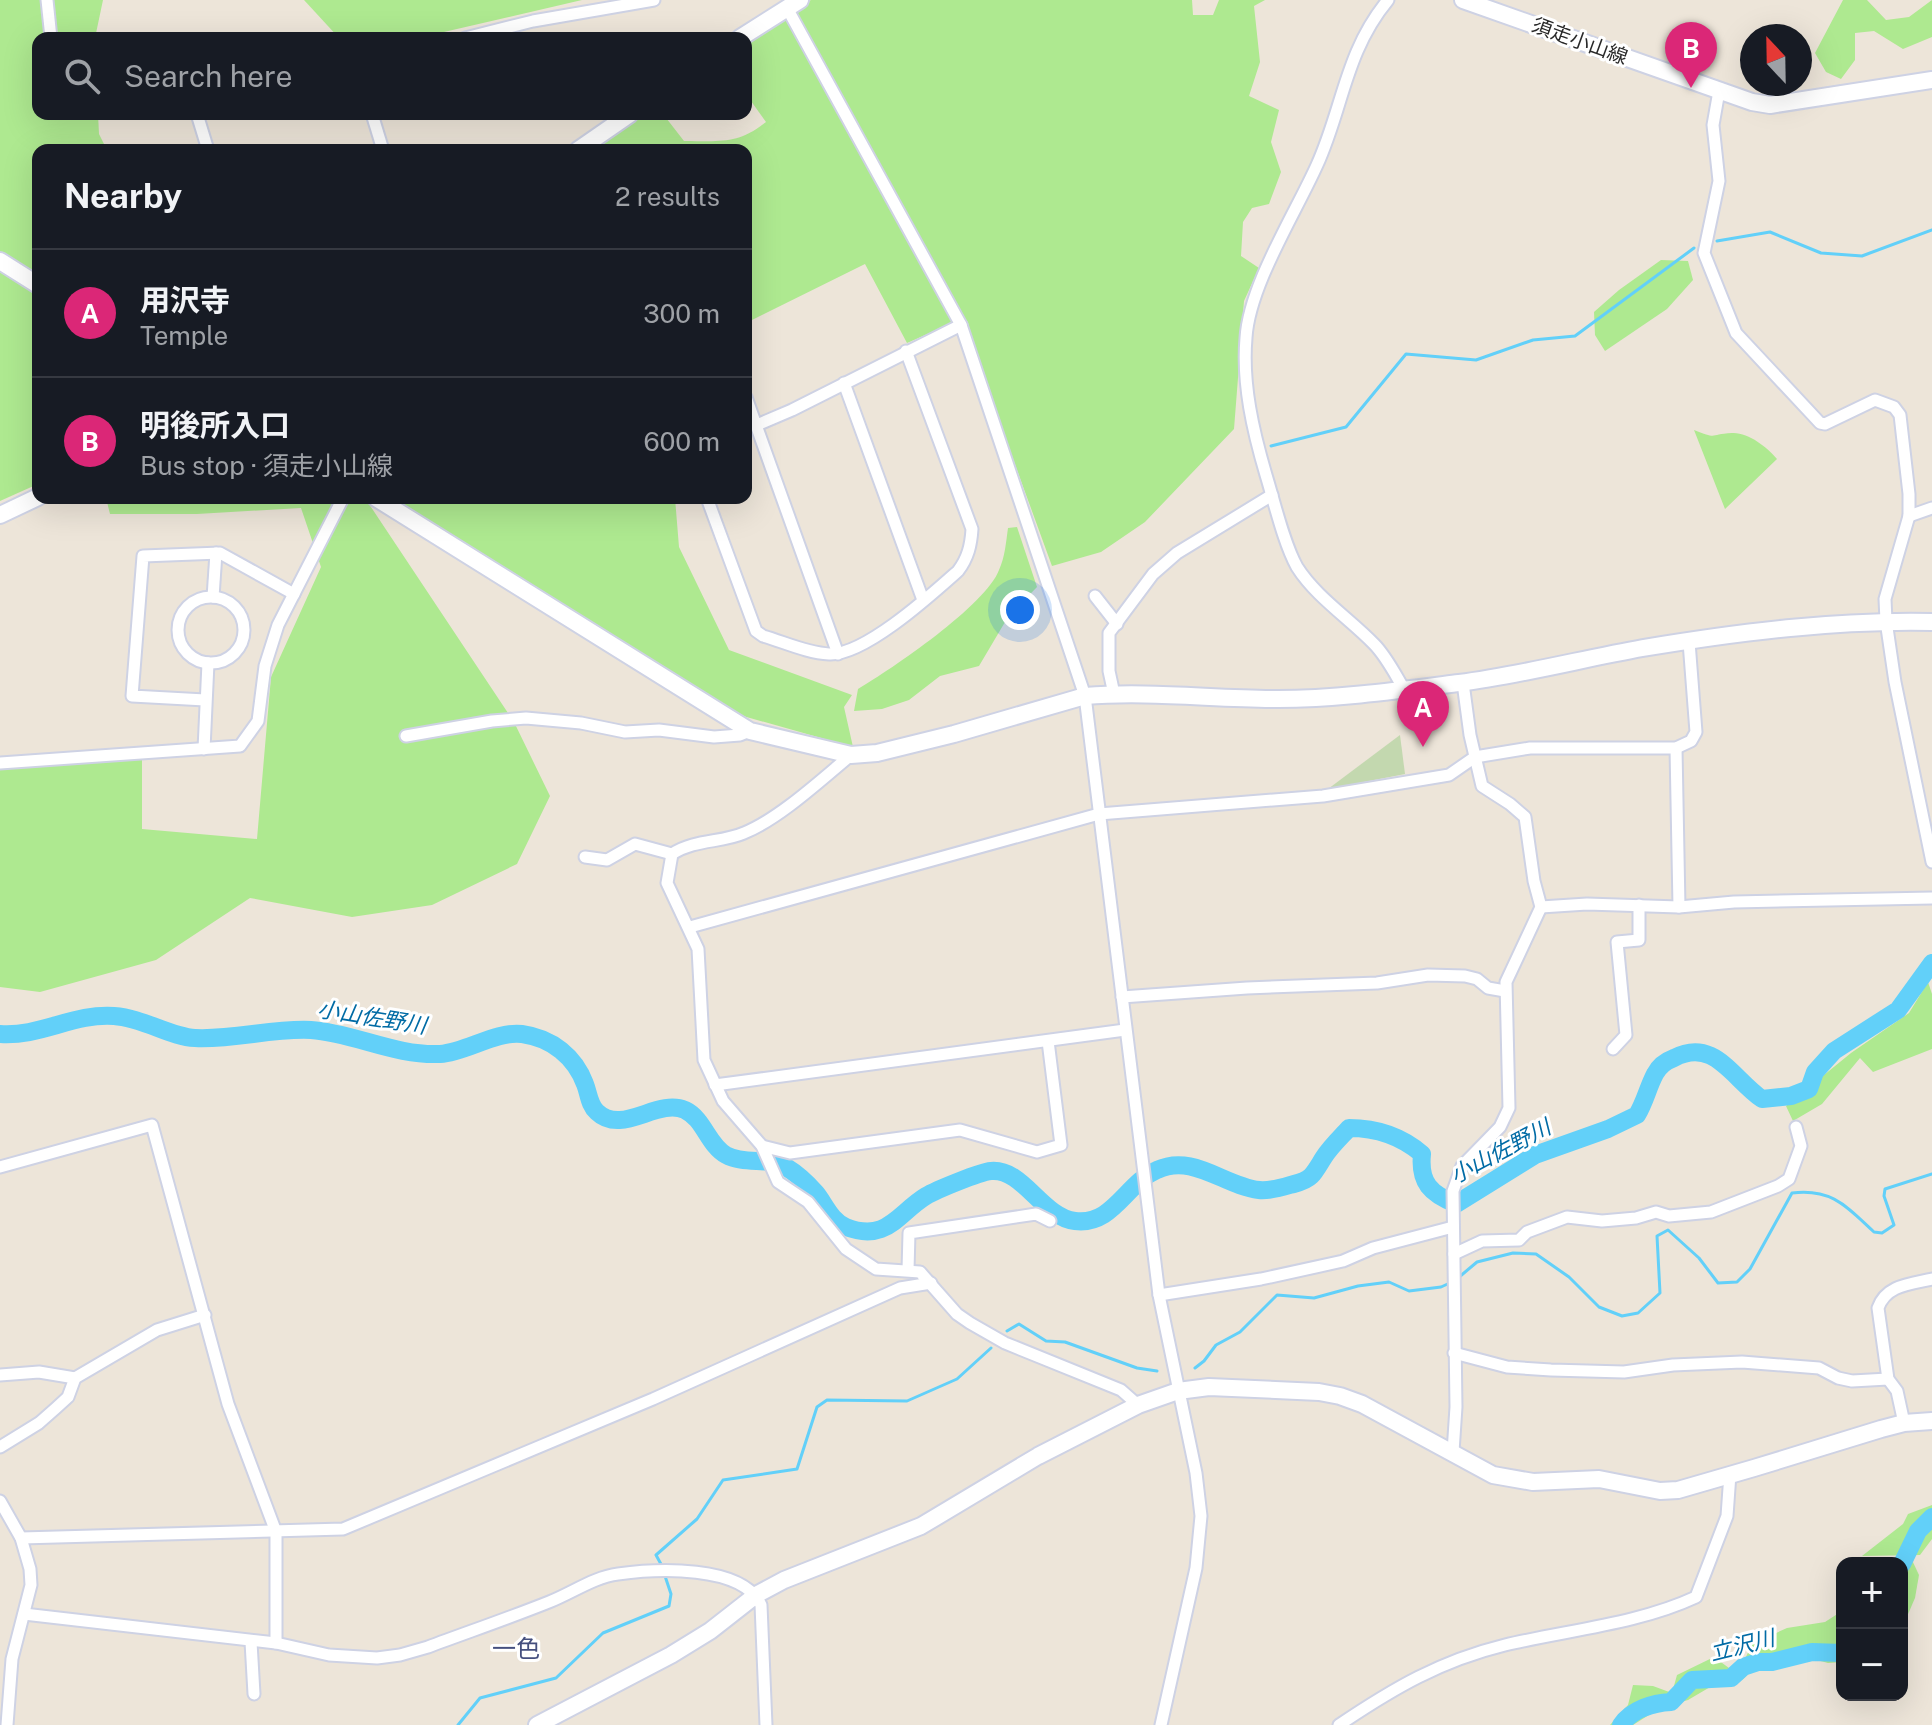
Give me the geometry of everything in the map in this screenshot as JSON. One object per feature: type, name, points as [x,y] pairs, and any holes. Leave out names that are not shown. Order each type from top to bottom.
[{"type":"street","points":[[47,0],[50,32]]},
{"type":"street","points":[[489,32],[533,21],[654,0]]},
{"type":"street","points":[[1388,0],[1375,16],[1353,59],[1339,94],[1327,142],[1270,263],[1248,324],[1246,345],[1252,420],[1272,495],[1297,566],[1316,589],[1377,647],[1404,689]]},
{"type":"street","name":"須走小山線","points":[[1463,0],[1719,91],[1770,105],[1932,80]]},
{"type":"street","points":[[749,32],[793,4],[961,325],[1085,696],[1144,1190],[1159,1295],[1196,1473],[1201,1516],[1200,1544],[1161,1725]]},
{"type":"street","points":[[1719,91],[1713,125],[1719,181],[1704,253],[1736,333],[1820,423],[1825,424],[1875,400],[1894,407],[1900,415],[1909,516],[1885,599],[1886,621],[1895,682],[1932,862]]},
{"type":"street","points":[[199,120],[206,144]]},
{"type":"street","points":[[374,120],[381,144]]},
{"type":"street","points":[[587,144],[621,120]]},
{"type":"street","points":[[0,261],[32,281]]},
{"type":"street","points":[[757,425],[961,325]]},
{"type":"street","points":[[709,504],[756,631],[763,636],[816,652],[849,652],[923,600],[965,561],[972,542],[972,529],[906,351]]},
{"type":"street","points":[[844,383],[923,600]]},
{"type":"street","points":[[752,412],[838,654]]},
{"type":"street","points":[[1114,694],[1107,653],[1109,633],[1162,564],[1272,495]]},
{"type":"street","points":[[0,515],[32,500]]},
{"type":"street","points":[[0,763],[240,746],[258,721],[265,666],[278,625],[340,504]]},
{"type":"street","points":[[386,504],[750,731],[851,755],[892,751],[1085,696],[1114,694],[1282,700],[1463,683],[1689,642],[1799,626],[1932,622]]},
{"type":"street","points":[[1909,516],[1932,508]]},
{"type":"street","points":[[213,597],[216,553]]},
{"type":"street","points":[[205,700],[132,696],[143,556],[220,553],[294,594]]},
{"type":"street","points":[[1095,596],[1117,624]]},
{"type":"street","points":[[213,597],[232,604],[244,622],[244,633],[242,643],[228,659],[208,663],[187,653],[178,633],[184,612],[192,603],[213,597]]},
{"type":"street","points":[[690,927],[1099,814],[1323,796],[1449,775],[1475,757],[1530,748],[1676,748],[1691,741],[1696,732],[1689,642]]},
{"type":"street","points":[[204,749],[208,663]]},
{"type":"street","points":[[1453,1452],[1453,1191],[1462,1166],[1500,1127],[1509,1108],[1506,982],[1541,907],[1525,817],[1482,786],[1463,683]]},
{"type":"street","points":[[406,736],[526,718],[581,723],[625,732],[659,730],[714,737],[750,731]]},
{"type":"street","points":[[1676,748],[1679,907]]},
{"type":"street","points":[[585,857],[607,860],[635,844],[672,854],[704,841],[742,835],[764,823],[851,755]]},
{"type":"street","points":[[672,854],[667,883],[690,927],[699,957],[704,1060],[723,1101],[763,1149],[778,1182],[808,1202],[846,1249],[864,1263],[876,1269],[920,1272],[957,1314],[970,1323],[1038,1357],[1121,1390],[1138,1405]]},
{"type":"street","points":[[1541,907],[1587,904],[1679,907],[1734,902],[1932,898]]},
{"type":"street","points":[[1613,1049],[1626,1035],[1617,942],[1639,940],[1639,905]]},
{"type":"street","points":[[1122,997],[1377,983],[1428,975],[1465,976],[1477,979],[1488,988],[1505,991]]},
{"type":"street","points":[[715,1085],[1125,1030]]},
{"type":"street","points":[[763,1149],[790,1153],[960,1130],[1037,1152],[1061,1145],[1048,1041]]},
{"type":"street","points":[[0,1167],[152,1125],[228,1404],[276,1532],[276,1643]]},
{"type":"street","points":[[1454,1254],[1482,1241],[1519,1240],[1527,1232],[1567,1217],[1602,1221],[1636,1218],[1656,1212],[1669,1216],[1711,1212],[1742,1201],[1789,1179],[1801,1146],[1796,1127]]},
{"type":"street","points":[[908,1270],[909,1233],[1036,1214],[1050,1221]]},
{"type":"street","points":[[1159,1295],[1261,1279],[1343,1261],[1452,1222]]},
{"type":"street","points":[[1904,1423],[1897,1391],[1888,1379],[1878,1308],[1882,1297],[1895,1287],[1932,1279]]},
{"type":"street","points":[[21,1538],[343,1529],[626,1410],[900,1288],[931,1283]]},
{"type":"street","points":[[0,1447],[39,1423],[68,1397],[75,1378],[157,1330],[205,1315]]},
{"type":"street","points":[[1454,1353],[1507,1367],[1551,1370],[1624,1372],[1673,1365],[1742,1362],[1819,1368],[1852,1381],[1888,1379]]},
{"type":"street","points":[[0,1375],[39,1372],[75,1378]]},
{"type":"street","points":[[537,1725],[618,1685],[684,1647],[756,1595],[784,1580],[921,1526],[1038,1456],[1138,1405],[1178,1391],[1209,1387],[1319,1392],[1340,1396],[1493,1475],[1514,1480],[1599,1479],[1660,1491],[1678,1490],[1904,1423],[1932,1421]]},
{"type":"street","points":[[1339,1725],[1392,1689],[1453,1661],[1503,1646],[1670,1609],[1696,1597],[1727,1516],[1730,1474]]},
{"type":"street","points":[[0,1501],[21,1538],[31,1585],[24,1614],[6,1658],[7,1725]]},
{"type":"street","points":[[24,1614],[276,1643],[329,1655],[377,1658],[400,1655],[617,1574],[673,1571],[732,1579],[756,1595],[761,1605],[766,1725]]},
{"type":"street","points":[[251,1642],[254,1694]]},
{"type":"green space","points":[[0,0],[103,0],[96,32],[32,32],[32,120],[98,120],[99,134],[104,144],[32,144],[32,487],[0,501]]},
{"type":"green space","points":[[304,0],[582,0],[444,32],[333,32]]},
{"type":"green space","points":[[811,0],[1192,0],[1193,15],[1213,15],[1219,0],[1265,0],[1254,6],[1260,62],[1249,96],[1279,110],[1271,142],[1281,172],[1269,204],[1252,208],[1243,222],[1241,256],[1259,268],[1244,301],[1234,429],[1145,522],[1101,552],[1052,566],[962,319],[907,343],[865,264],[752,320],[752,144],[591,144],[620,124],[631,120],[668,120],[684,141],[728,140],[756,129],[766,122],[752,102],[752,35]]},
{"type":"green space","points":[[1843,0],[1867,0],[1886,20],[1909,17],[1932,0],[1932,37],[1903,49],[1874,31],[1855,33],[1855,60],[1841,79],[1826,72],[1815,53]]},
{"type":"green space","points":[[1661,260],[1688,261],[1693,280],[1667,309],[1605,351],[1595,335],[1594,312]]},
{"type":"green space","points":[[1694,430],[1711,436],[1744,435],[1763,445],[1777,459],[1725,509]]},
{"type":"green space","points":[[108,504],[369,504],[514,722],[550,796],[517,864],[432,905],[352,917],[250,898],[156,960],[40,992],[0,987],[0,768],[142,758],[142,829],[257,839],[271,677],[321,567],[301,508],[197,514],[110,514]]},
{"type":"green space","points":[[397,504],[675,504],[679,547],[729,650],[852,695],[844,707],[853,747],[736,714]]},
{"type":"green space","points":[[1017,527],[1037,587],[1008,617],[979,666],[940,676],[909,700],[882,709],[854,711],[858,689],[914,652],[976,601],[999,570],[1008,528]]},
{"type":"green space","points":[[1400,735],[1405,774],[1328,789]]},
{"type":"green space","points":[[1928,982],[1932,994],[1932,1049],[1873,1072],[1860,1058],[1822,1104],[1793,1121],[1786,1106],[1851,1053],[1909,1013]]},
{"type":"green space","points":[[1932,1505],[1932,1539],[1920,1555],[1862,1556],[1903,1524],[1908,1514]]},
{"type":"green space","points":[[1911,1558],[1919,1575],[1908,1614],[1908,1560]]},
{"type":"green space","points":[[1836,1615],[1836,1662],[1806,1657],[1755,1668],[1742,1680],[1717,1683],[1688,1700],[1660,1708],[1633,1725],[1610,1725],[1628,1705],[1633,1685],[1653,1686],[1672,1693],[1677,1675],[1714,1657],[1729,1668],[1745,1659],[1752,1644],[1787,1628],[1825,1622]]},
{"type":"waterway","points":[[1717,241],[1770,232],[1821,253],[1862,256],[1932,230]]},
{"type":"waterway","points":[[1271,446],[1346,427],[1406,354],[1476,360],[1533,340],[1575,336],[1694,248]]},
{"type":"waterway","name":"小山佐野川","points":[[0,1034],[29,1032],[85,1018],[114,1016],[186,1037],[311,1030],[423,1054],[460,1050],[512,1034],[533,1036],[552,1044],[569,1057],[581,1074],[592,1106],[607,1118],[628,1119],[663,1109],[685,1110],[697,1119],[726,1155],[786,1167],[813,1190],[832,1217],[841,1224],[860,1231],[872,1231],[891,1224],[931,1193],[991,1171],[1013,1177],[1052,1211],[1075,1221],[1099,1217],[1146,1176],[1170,1166],[1196,1168],[1259,1190],[1278,1188],[1309,1178],[1349,1128],[1388,1134],[1406,1142],[1422,1154],[1423,1173],[1428,1186],[1456,1204],[1535,1155],[1608,1129],[1637,1115],[1663,1064],[1688,1053],[1712,1056],[1762,1099],[1791,1096],[1809,1089],[1815,1072],[1834,1051],[1898,1010],[1932,963]]},
{"type":"waterway","points":[[1458,1278],[1477,1262],[1513,1253],[1536,1254],[1569,1277],[1599,1307],[1622,1316],[1638,1313],[1660,1293],[1657,1236],[1668,1230],[1699,1258],[1718,1283],[1737,1282],[1750,1269],[1792,1193],[1818,1193],[1838,1201],[1874,1232],[1882,1233],[1894,1225],[1884,1196],[1885,1189],[1932,1174]]},
{"type":"waterway","points":[[1195,1368],[1216,1345],[1240,1332],[1277,1295],[1314,1298],[1358,1286],[1389,1282],[1409,1291],[1441,1287],[1452,1282]]},
{"type":"waterway","points":[[1007,1331],[1019,1324],[1046,1341],[1065,1342],[1137,1368],[1157,1371]]},
{"type":"waterway","points":[[662,1566],[656,1555],[697,1519],[723,1480],[797,1469],[817,1407],[827,1400],[907,1401],[957,1379],[991,1348]]},
{"type":"waterway","name":"立沢川","points":[[1905,1557],[1918,1531],[1932,1517]]},
{"type":"waterway","points":[[458,1725],[480,1698],[556,1678],[603,1633],[669,1606],[671,1594],[664,1573]]},
{"type":"waterway","name":"立沢川","points":[[1621,1725],[1643,1708],[1671,1702],[1692,1680],[1731,1678],[1743,1667],[1758,1662],[1772,1662],[1812,1652],[1836,1653]]},
{"type":"place","name":"明後所入口","points":[[1691,88]]},
{"type":"place","name":"用沢寺","points":[[1423,747]]},
{"type":"district","name":"一色","points":[[516,1648]]}]
